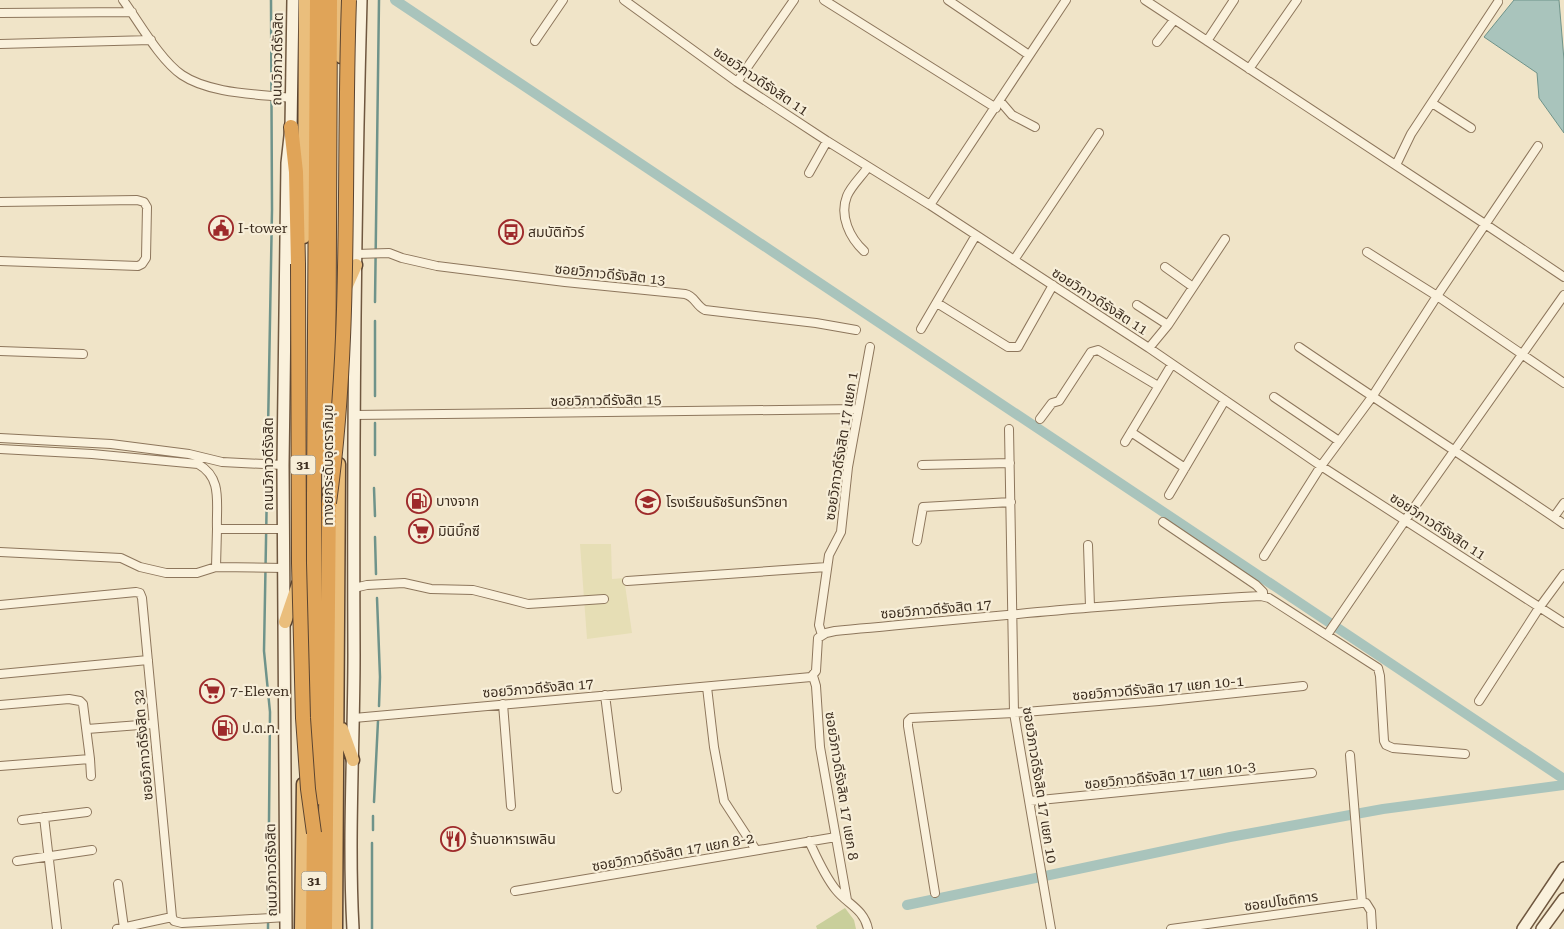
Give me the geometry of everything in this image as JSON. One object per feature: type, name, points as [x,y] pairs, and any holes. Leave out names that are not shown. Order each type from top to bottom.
[{"type":"highway","name":"ถนนวิภาวดีรังสิต","points":[[301,929],[305,0]]},
{"type":"highway","name":"ทางยกระดับอุตราภิมุข","points":[[313,929],[318,0]]},
{"type":"highway","name":"ทางยกระดับอุตราภิมุข","points":[[325,929],[329,503],[330,0]]},
{"type":"highway","name":"31","points":[[336,929],[341,0]]},
{"type":"highway","points":[[329,503],[338,425],[344,311],[346,63],[349,0]]},
{"type":"highway","points":[[291,127],[296,172],[298,264],[299,562],[303,718],[308,789],[314,833]]},
{"type":"highway","points":[[339,301],[356,259]]},
{"type":"highway","points":[[285,622],[304,566]]},
{"type":"highway","points":[[338,720],[353,760]]},
{"type":"main road","name":"ถนนวิภาวดีรังสิต","points":[[287,923],[283,465],[293,0]]},
{"type":"main road","points":[[354,929],[352,889],[354,718],[353,415],[361,0]]},
{"type":"main road","points":[[1524,929],[1564,868]]},
{"type":"main road","points":[[1542,929],[1564,899]]},
{"type":"street","points":[[123,0],[151,40],[175,69],[190,80],[220,88],[291,98]]},
{"type":"street","points":[[535,41],[563,0]]},
{"type":"street","name":"ซอยวิภาวดีรังสิต 11","points":[[624,0],[737,82],[826,141],[930,205],[1053,285],[1149,348],[1321,466],[1406,519],[1564,623]]},
{"type":"street","points":[[737,82],[794,0]]},
{"type":"street","points":[[824,0],[996,108]]},
{"type":"street","points":[[948,0],[1029,55]]},
{"type":"street","points":[[930,205],[1066,0]]},
{"type":"street","points":[[1145,0],[1564,277]]},
{"type":"street","points":[[1207,42],[1234,0]]},
{"type":"street","points":[[1248,69],[1297,0]]},
{"type":"street","points":[[1396,165],[1411,134],[1498,2]]},
{"type":"street","points":[[0,13],[132,12]]},
{"type":"street","points":[[1157,42],[1174,20]]},
{"type":"street","points":[[0,44],[151,40]]},
{"type":"street","points":[[1000,101],[1012,115],[1035,127]]},
{"type":"street","points":[[1432,103],[1471,128]]},
{"type":"street","points":[[1014,260],[1099,133]]},
{"type":"street","points":[[809,173],[826,141]]},
{"type":"street","points":[[1264,556],[1321,466],[1372,397],[1538,146]]},
{"type":"street","points":[[864,251],[855,243],[850,234],[845,208],[847,196],[868,166]]},
{"type":"street","points":[[0,202],[137,200],[144,202],[147,207],[146,258],[138,266],[0,261]]},
{"type":"street","points":[[921,329],[976,235]]},
{"type":"street","points":[[1149,348],[1168,325],[1225,239]]},
{"type":"street","points":[[1367,252],[1437,296],[1564,383]]},
{"type":"street","name":"ซอยวิภาวดีรังสิต 13","points":[[356,259],[368,253],[390,253],[402,258],[437,266],[565,282],[685,294],[694,297],[700,307],[705,310],[816,323],[856,330]]},
{"type":"street","points":[[1165,267],[1193,288]]},
{"type":"street","points":[[937,303],[1008,347],[1018,347],[1053,285]]},
{"type":"street","points":[[1327,635],[1454,450],[1564,295]]},
{"type":"street","points":[[1137,305],[1168,325]]},
{"type":"street","name":"ซอยวิภาวดีรังสิต 17 แยก 1","points":[[822,635],[819,625],[829,554],[841,532],[848,467],[870,347]]},
{"type":"street","points":[[1299,347],[1564,524]]},
{"type":"street","points":[[1040,419],[1052,402],[1059,401],[1094,350],[1098,350],[1158,386]]},
{"type":"street","points":[[0,351],[83,354]]},
{"type":"street","points":[[1125,442],[1172,364]]},
{"type":"street","points":[[1274,397],[1339,441]]},
{"type":"street","points":[[1169,495],[1225,400]]},
{"type":"street","name":"ซอยวิภาวดีรังสิต 15","points":[[353,415],[858,409]]},
{"type":"street","name":"ซอยวิภาวดีรังสิต 17 แยก 10","points":[[1009,429],[1014,713],[1051,929]]},
{"type":"street","points":[[1131,432],[1185,468]]},
{"type":"street","points":[[0,438],[111,444],[189,454],[222,462],[283,465]]},
{"type":"street","points":[[0,449],[92,454],[198,464],[210,472],[216,485],[216,567]]},
{"type":"street","points":[[922,465],[1010,463]]},
{"type":"street","points":[[918,541],[923,507],[1011,502]]},
{"type":"street","points":[[1554,517],[1564,503]]},
{"type":"street","points":[[1164,522],[1256,585],[1263,592],[1263,596],[1378,668],[1384,741],[1386,745],[1393,748],[1466,754]]},
{"type":"street","points":[[217,529],[283,529]]},
{"type":"street","points":[[1088,545],[1090,607]]},
{"type":"street","points":[[0,552],[121,558],[140,567],[166,573],[197,573],[216,567],[284,568]]},
{"type":"street","points":[[627,581],[827,567]]},
{"type":"street","points":[[1479,701],[1539,608],[1564,574]]},
{"type":"street","points":[[354,588],[367,585],[404,583],[431,588],[472,590],[528,604],[604,599]]},
{"type":"street","name":"ซอยวิภาวดีรังสิต 32","points":[[0,605],[139,592],[142,598],[172,917]]},
{"type":"street","name":"ซอยวิภาวดีรังสิต 17","points":[[822,635],[835,631],[1090,607],[1191,599],[1263,596]]},
{"type":"street","points":[[813,676],[816,671],[818,638],[822,635]]},
{"type":"street","points":[[0,674],[148,660]]},
{"type":"street","name":"ซอยวิภาวดีรังสิต 17","points":[[354,718],[813,676]]},
{"type":"street","name":"ซอยวิภาวดีรังสิต 17 แยก 8","points":[[813,676],[816,686],[820,747],[847,900]]},
{"type":"street","name":"ซอยวิภาวดีรังสิต 17 แยก 10-1","points":[[935,893],[908,722],[914,717],[1014,713],[1159,701],[1303,686]]},
{"type":"street","points":[[707,687],[714,747],[724,801],[756,850]]},
{"type":"street","points":[[605,694],[616,789]]},
{"type":"street","points":[[0,705],[69,699],[80,701],[83,704],[87,729],[91,776]]},
{"type":"street","points":[[503,704],[511,806]]},
{"type":"street","points":[[87,729],[153,724]]},
{"type":"street","points":[[1350,755],[1362,903],[1366,903],[1370,907],[1372,929]]},
{"type":"street","points":[[0,766],[90,759]]},
{"type":"street","name":"ซอยวิภาวดีรังสิต 17 แยก 10-3","points":[[1030,801],[1312,773]]},
{"type":"street","points":[[22,820],[87,812]]},
{"type":"street","points":[[44,817],[57,929]]},
{"type":"street","name":"ซอยวิภาวดีรังสิต 17 แยก 8-2","points":[[515,892],[836,836]]},
{"type":"street","points":[[809,841],[826,876],[837,892],[858,910],[866,921],[868,929]]},
{"type":"street","points":[[17,860],[92,850]]},
{"type":"street","points":[[118,884],[120,928],[172,917],[177,923],[287,923]]},
{"type":"street","name":"ซอยปโชติการ","points":[[1171,929],[1362,903]]},
{"type":"shaded area","points":[[580,544],[611,544],[612,579],[624,578],[632,633],[587,639]]},
{"type":"green space","points":[[845,908],[854,920],[856,929],[817,929],[816,926]]},
{"type":"water","points":[[1514,0],[1559,0],[1564,60],[1564,133],[1539,98],[1537,73],[1484,37]]},
{"type":"waterway","points":[[268,929],[270,712],[264,651],[272,210],[271,0]]},
{"type":"waterway","points":[[375,302],[379,0]]},
{"type":"waterway","points":[[395,0],[1564,779]]},
{"type":"waterway","points":[[375,321],[375,396]]},
{"type":"waterway","points":[[375,423],[375,455]]},
{"type":"waterway","points":[[374,488],[375,516]]},
{"type":"waterway","points":[[375,537],[376,574]]},
{"type":"waterway","points":[[377,598],[380,677],[379,706]]},
{"type":"waterway","points":[[374,802],[378,721]]},
{"type":"waterway","points":[[907,905],[1230,837],[1383,809],[1564,785]]},
{"type":"waterway","points":[[373,816],[373,830]]},
{"type":"waterway","points":[[372,843],[372,929]]},
{"type":"place","name":"I-tower","points":[[221,228]]},
{"type":"place","name":"สมบัติทัวร์","points":[[511,232]]},
{"type":"place","name":"บางจาก","points":[[419,501]]},
{"type":"place","name":"โรงเรียนธัชรินทร์วิทยา","points":[[648,502]]},
{"type":"place","name":"มินิบิ๊กซี","points":[[421,531]]},
{"type":"place","name":"7-Eleven","points":[[212,691]]},
{"type":"place","name":"ป.ต.ท.","points":[[225,728]]},
{"type":"place","name":"ร้านอาหารเพลิน","points":[[453,839]]}]
